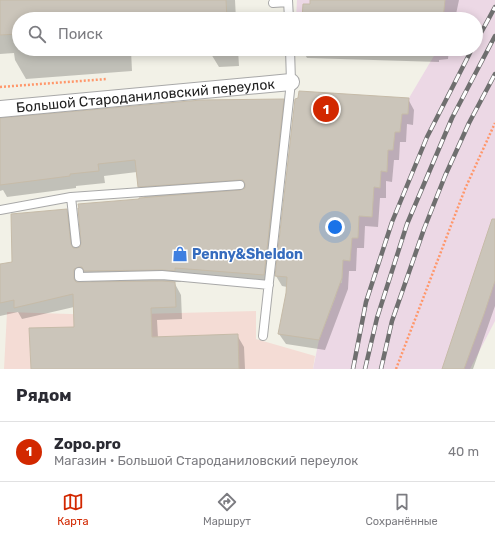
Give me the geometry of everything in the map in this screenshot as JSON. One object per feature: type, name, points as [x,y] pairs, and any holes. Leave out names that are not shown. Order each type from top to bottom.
[{"type":"street","name":"Большой Староданиловский переулок","points":[[0,109],[295,82]]},
{"type":"lane","points":[[273,3],[288,1],[289,12]]},
{"type":"lane","points":[[263,336],[295,82],[291,56]]},
{"type":"lane","points":[[0,210],[71,197],[240,185]]},
{"type":"lane","points":[[71,197],[76,243]]},
{"type":"lane","points":[[79,272],[79,278],[162,275],[269,285]]},
{"type":"path","points":[[396,369],[465,189],[495,123]]},
{"type":"shaded area","points":[[297,0],[495,0],[495,321],[470,369],[313,369],[319,340],[336,296],[337,283],[342,283],[343,260],[350,261],[352,238],[358,238],[359,216],[372,217],[374,187],[380,187],[381,171],[387,171],[388,150],[393,150],[395,132],[400,132],[402,114],[408,114],[409,98],[434,56],[483,56],[483,12],[296,12]]},
{"type":"shaded area","points":[[256,311],[256,339],[315,356],[313,369],[4,369],[7,312],[101,315]]},
{"type":"building","points":[[0,0],[226,0],[227,12],[12,12],[12,34],[0,35]]},
{"type":"building","points":[[310,0],[445,0],[444,12],[302,12],[303,4],[310,4]]},
{"type":"building","points":[[299,91],[409,98],[408,114],[402,114],[400,132],[395,132],[393,150],[388,150],[387,172],[381,171],[380,188],[374,187],[372,217],[359,216],[358,238],[352,238],[350,261],[343,260],[342,278],[319,340],[278,334],[286,293],[287,277],[275,276],[295,99],[298,98]]},
{"type":"building","points":[[284,99],[264,275],[175,268],[175,271],[84,271],[82,267],[74,269],[74,279],[76,282],[175,282],[176,307],[151,308],[152,337],[238,334],[239,369],[31,369],[29,328],[74,327],[73,294],[14,308],[14,300],[0,303],[0,264],[12,262],[11,214],[67,209],[71,244],[73,248],[77,248],[80,247],[81,243],[78,204],[240,190],[245,188],[245,184],[243,180],[240,180],[138,187],[135,160],[98,164],[99,171],[0,185],[0,118],[201,100]]},
{"type":"building","points":[[492,219],[495,219],[495,281],[484,314],[464,369],[442,369]]},
{"type":"railway","points":[[483,29],[495,7]]},
{"type":"railway","points":[[365,369],[377,318],[407,224],[452,118],[495,36]]},
{"type":"railway","points":[[353,369],[366,302],[392,222],[427,137],[468,56]]},
{"type":"railway","points":[[381,369],[392,321],[424,229],[445,176],[469,123],[495,74]]},
{"type":"place","name":"Zopo.pro","points":[[326,109]]},
{"type":"place","name":"Penny&Sheldon","points":[[180,254]]}]
